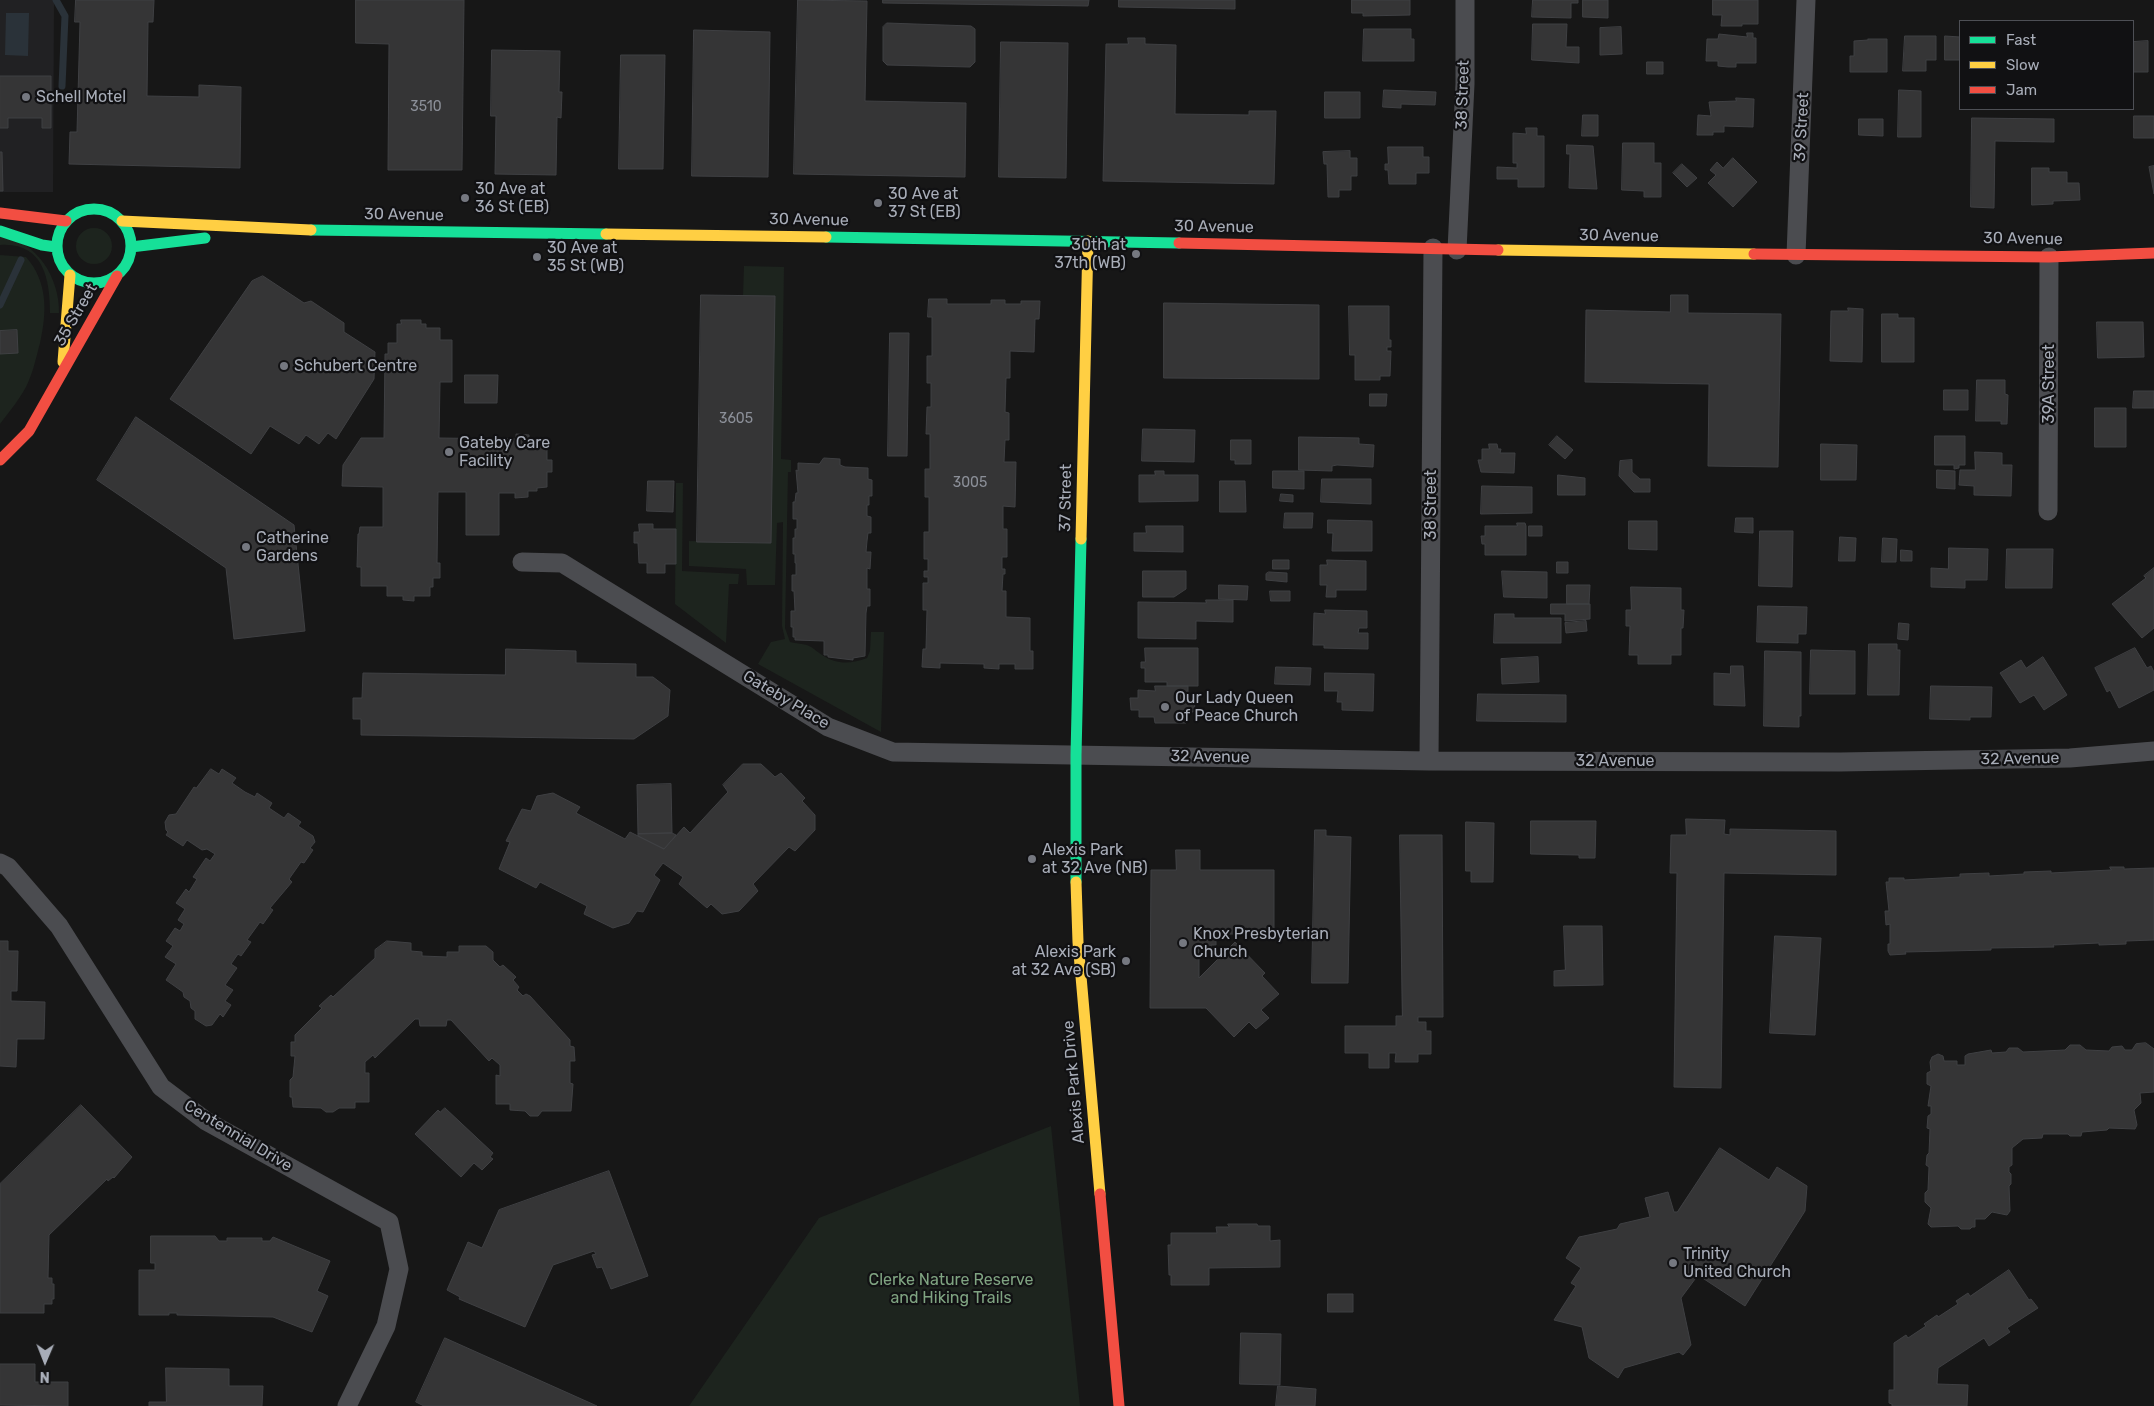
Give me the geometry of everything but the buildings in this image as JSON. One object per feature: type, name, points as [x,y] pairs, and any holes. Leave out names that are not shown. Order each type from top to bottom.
[{"type":"street","name":"38 Street","points":[[1457,250],[1465,84],[1465,0]]},
{"type":"street","name":"39 Street","points":[[1796,255],[1806,0]]},
{"type":"street","points":[[97,208],[112,213],[122,221],[128,229],[131,247],[126,266],[117,276],[101,283],[82,282],[70,276],[61,266],[56,248],[59,232],[72,215],[84,209],[97,208]]},
{"type":"street","points":[[0,213],[66,221]]},
{"type":"street","name":"30 Avenue","points":[[122,221],[273,230],[1088,241],[1457,250],[2049,257],[2154,252]]},
{"type":"street","name":"30 Avenue","points":[[131,247],[273,230]]},
{"type":"street","points":[[0,231],[43,248],[56,248]]},
{"type":"street","name":"37 Street","points":[[1076,755],[1088,241]]},
{"type":"street","name":"38 Street","points":[[1429,761],[1433,248]]},
{"type":"street","name":"39A Street","points":[[2048,511],[2049,257]]},
{"type":"street","name":"35 Street","points":[[63,370],[70,276]]},
{"type":"street","name":"35 Street","points":[[0,460],[29,430],[117,276]]},
{"type":"street","name":"Gateby Place","points":[[522,562],[562,563],[828,727],[893,752],[1076,755]]},
{"type":"street","name":"32 Avenue","points":[[1076,755],[1429,761],[1850,762],[2070,758],[2154,751]]},
{"type":"street","name":"Alexis Park Drive","points":[[1076,755],[1078,942],[1118,1406]]},
{"type":"street","name":"Centennial Drive","points":[[0,863],[8,866],[59,926],[161,1087],[206,1121],[389,1222],[399,1269],[386,1326],[347,1406]]},
{"type":"shaded area","points":[[0,0],[54,0],[53,192],[0,192]]},
{"type":"shaded area","points":[[6,13],[29,13],[28,56],[5,55]]},
{"type":"green space","points":[[94,228],[101,229],[107,233],[111,239],[111,253],[107,259],[101,263],[94,264],[87,263],[81,259],[77,253],[76,246],[77,239],[81,233],[87,229]]},
{"type":"green space","points":[[0,236],[13,239],[25,245],[44,263],[55,287],[59,313],[50,313],[46,275],[35,256],[26,249],[0,245]]},
{"type":"green space","points":[[0,255],[26,257],[33,267],[42,287],[44,320],[31,376],[20,397],[0,424]]},
{"type":"green space","points":[[744,266],[784,267],[781,459],[791,460],[791,472],[788,472],[785,628],[790,642],[807,645],[833,661],[839,662],[867,658],[870,651],[871,632],[884,632],[881,732],[758,664],[771,642],[785,639],[782,626],[783,522],[777,523],[775,585],[747,585],[746,569],[689,566],[689,541],[770,543],[743,296]]},
{"type":"green space","points":[[676,483],[683,483],[682,571],[739,574],[738,584],[729,584],[726,643],[675,604]]},
{"type":"green space","name":"Clerke Nature Reserve and Hiking Trails","points":[[1051,1126],[1080,1406],[689,1406],[819,1218]]},
{"type":"waterway","points":[[56,0],[65,16],[62,86]]},
{"type":"waterway","points":[[0,305],[21,260]]},
{"type":"traffic: fast","points":[[87,209],[101,209],[115,215],[125,225],[131,239],[131,246],[129,260],[115,277],[101,283],[87,283],[73,277],[63,267],[57,253],[57,239],[63,225],[73,215],[87,209]]},
{"type":"traffic: fast","points":[[311,230],[606,234]]},
{"type":"traffic: fast","points":[[0,231],[42,245],[56,247]]},
{"type":"traffic: fast","points":[[826,237],[1179,243]]},
{"type":"traffic: fast","points":[[131,247],[205,238]]},
{"type":"traffic: fast","points":[[1076,882],[1076,755],[1081,539]]},
{"type":"traffic: slow","points":[[122,221],[311,230]]},
{"type":"traffic: slow","points":[[606,234],[826,237]]},
{"type":"traffic: slow","points":[[1081,539],[1088,241]]},
{"type":"traffic: slow","points":[[1498,250],[1754,254]]},
{"type":"traffic: slow","points":[[63,362],[70,275]]},
{"type":"traffic: slow","points":[[1076,882],[1078,942],[1100,1194]]},
{"type":"traffic: jam","points":[[0,213],[66,221]]},
{"type":"traffic: jam","points":[[1179,243],[1498,250]]},
{"type":"traffic: jam","points":[[1754,254],[2049,257],[2154,253]]},
{"type":"traffic: jam","points":[[0,460],[29,431],[117,276]]},
{"type":"traffic: jam","points":[[1100,1194],[1119,1406]]},
{"type":"place","name":"Schell Motel","points":[[26,97]]},
{"type":"place","name":"30 Ave at 36 St (EB)","points":[[465,198]]},
{"type":"place","name":"30 Ave at 37 St (EB)","points":[[878,203]]},
{"type":"place","name":"30th at 37th (WB)","points":[[1136,254]]},
{"type":"place","name":"30 Ave at 35 St (WB)","points":[[537,257]]},
{"type":"place","name":"Schubert Centre","points":[[284,366]]},
{"type":"place","name":"Gateby Care Facility","points":[[449,452]]},
{"type":"place","name":"Catherine Gardens","points":[[246,547]]},
{"type":"place","name":"Our Lady Queen of Peace Church","points":[[1165,707]]},
{"type":"place","name":"Alexis Park at 32 Ave (NB)","points":[[1032,859]]},
{"type":"place","name":"Knox Presbyterian Church","points":[[1183,943]]},
{"type":"place","name":"Alexis Park at 32 Ave (SB)","points":[[1126,961]]},
{"type":"place","name":"Trinity United Church","points":[[1673,1263]]}]
